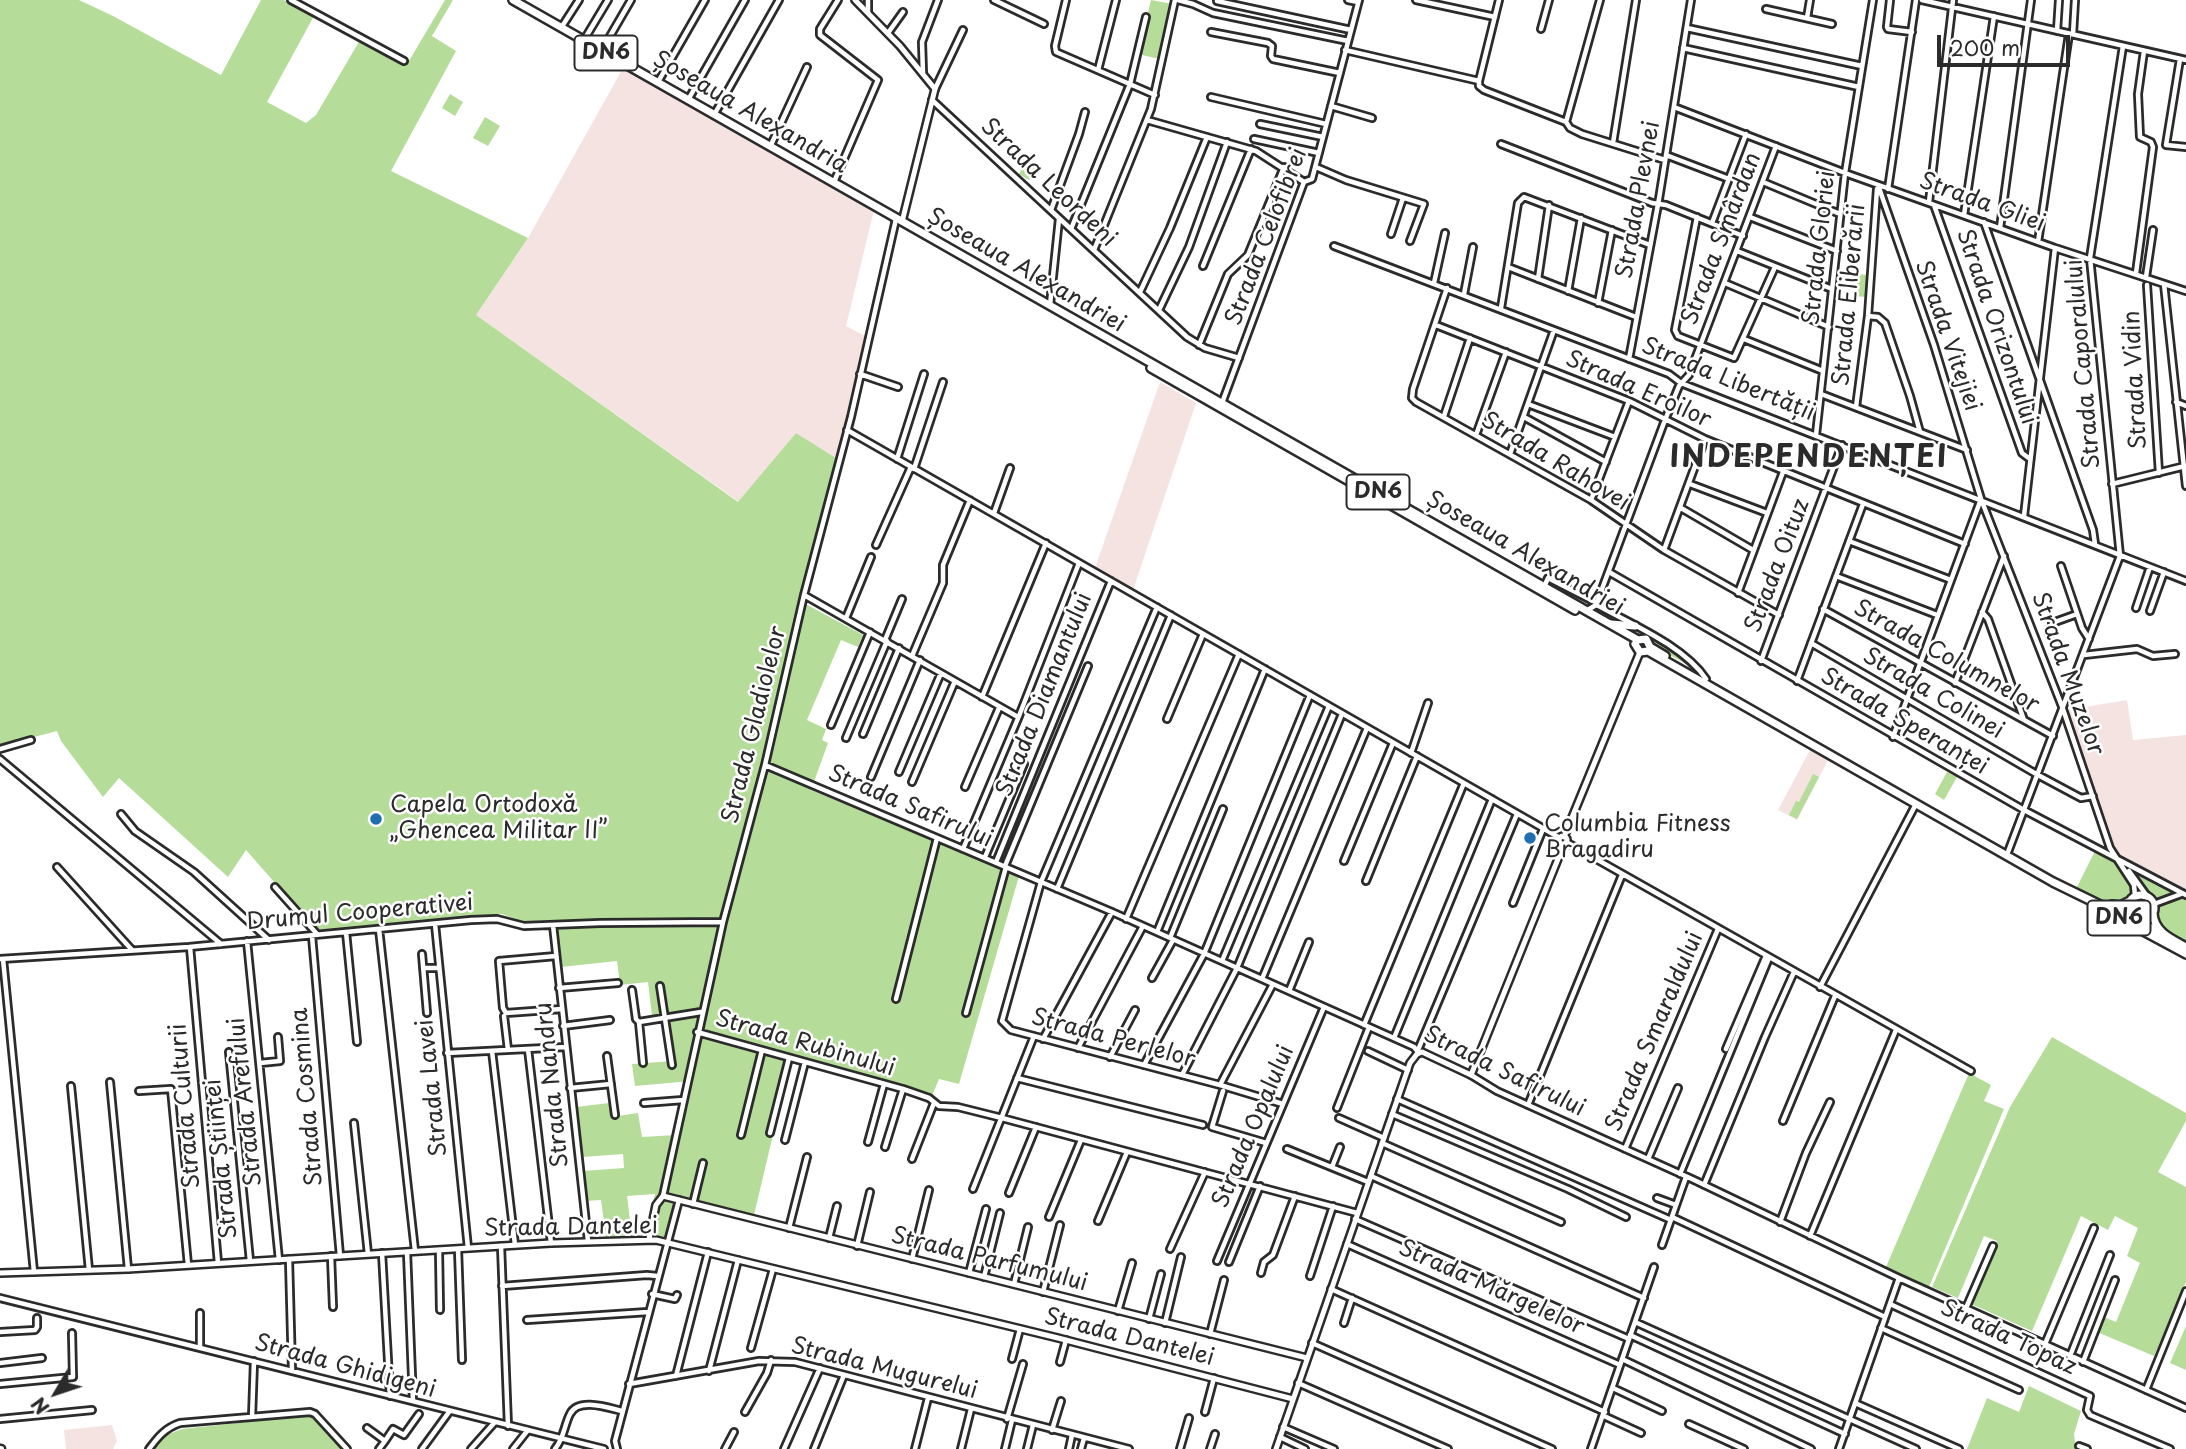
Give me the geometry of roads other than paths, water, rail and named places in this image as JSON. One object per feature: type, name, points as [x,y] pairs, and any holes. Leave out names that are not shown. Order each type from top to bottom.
[{"type":"main road","name":"Șoseaua Alexandria","points":[[517,1],[899,220]]},
{"type":"main road","name":"Șoseaua Alexandriei","points":[[899,220],[1610,624],[1637,642]]},
{"type":"main road","name":"Șoseaua Alexandriei","points":[[1137,357],[1177,384],[1637,642]]},
{"type":"main road","points":[[1610,624],[1635,626]]},
{"type":"main road","name":"DN6","points":[[1646,650],[1646,639],[1637,642],[1646,650],[2053,882],[2186,950]]},
{"type":"main road","name":"DN6","points":[[1646,650],[1706,679],[2008,852],[2108,904],[2120,906],[2147,896],[2154,904],[2154,922],[2161,932],[2186,950]]},
{"type":"main road","name":"DN6","points":[[2053,882],[2140,920],[2186,950]]},
{"type":"main road","name":"DN6","points":[[2132,916],[2129,909],[2133,899]]},
{"type":"main road","name":"DN6","points":[[2140,920],[2148,919],[2153,913]]},
{"type":"street","points":[[291,0],[404,61]]},
{"type":"street","points":[[561,28],[579,0]]},
{"type":"street","points":[[584,40],[608,0]]},
{"type":"street","points":[[602,51],[631,0]]},
{"type":"street","points":[[658,83],[705,0]]},
{"type":"street","points":[[688,100],[745,0]]},
{"type":"street","points":[[714,115],[779,0]]},
{"type":"street","points":[[833,183],[878,80],[820,35],[820,29],[838,0]]},
{"type":"street","points":[[855,0],[888,33],[935,89]]},
{"type":"street","points":[[868,0],[868,12]]},
{"type":"street","points":[[923,73],[922,42],[938,0]]},
{"type":"street","points":[[994,0],[1044,24]]},
{"type":"street","points":[[1066,0],[1055,46],[1059,54],[1155,94]]},
{"type":"street","points":[[1098,70],[1116,0]]},
{"type":"street","points":[[1094,250],[1147,120],[1177,0],[1194,4],[1209,12],[1348,41]]},
{"type":"street","points":[[1348,0],[1358,1]]},
{"type":"street","points":[[1416,0],[1495,17]]},
{"type":"street","points":[[1499,0],[1479,81],[1479,86],[1484,90],[1566,122],[1570,128],[1582,134],[1729,179]]},
{"type":"street","points":[[1541,29],[1549,0]]},
{"type":"street","points":[[1566,122],[1600,0]]},
{"type":"street","points":[[1613,143],[1636,0]]},
{"type":"street","name":"Strada Plevnei","points":[[1629,359],[1666,158],[1691,0]]},
{"type":"street","points":[[1807,18],[1810,0]]},
{"type":"street","name":"Strada Gloriei","points":[[1815,435],[1845,173],[1873,0]]},
{"type":"street","points":[[1890,0],[1888,29],[1912,32]]},
{"type":"street","points":[[1888,189],[1916,0]]},
{"type":"street","points":[[1923,0],[2183,59],[2166,145],[2186,147]]},
{"type":"street","points":[[1931,203],[1953,0]]},
{"type":"street","points":[[2000,228],[2031,0]]},
{"type":"street","points":[[2057,31],[2059,0]]},
{"type":"street","points":[[2038,242],[2074,0]]},
{"type":"street","points":[[1217,1],[1351,30]]},
{"type":"street","name":"Strada Celofibrei","points":[[1222,403],[1304,182],[1311,180],[1316,167],[1358,1]]},
{"type":"street","points":[[1766,9],[1832,23]]},
{"type":"street","points":[[888,33],[903,12]]},
{"type":"street","points":[[1964,215],[1994,16]]},
{"type":"street","points":[[1071,229],[1130,84],[1146,17]]},
{"type":"street","points":[[1687,28],[1862,66]]},
{"type":"street","points":[[899,220],[935,89],[963,30]]},
{"type":"street","points":[[1211,32],[1268,43],[1272,46],[1273,59],[1340,73]]},
{"type":"street","name":"Strada Caporalului","points":[[2120,556],[2090,258],[2123,46]]},
{"type":"street","points":[[1683,48],[1858,87]]},
{"type":"street","points":[[1345,51],[1479,81]]},
{"type":"street","points":[[2136,273],[2153,147],[2151,142],[2140,137],[2138,94],[2144,51]]},
{"type":"street","points":[[770,146],[807,66]]},
{"type":"street","points":[[1211,97],[1326,124]]},
{"type":"street","name":"Strada Leordeni","points":[[932,100],[1187,337],[1199,345],[1239,358]]},
{"type":"street","points":[[1331,106],[1372,118]]},
{"type":"street","name":"Strada Gliei","points":[[1674,107],[1888,189],[2186,291]]},
{"type":"street","points":[[1051,210],[1085,112]]},
{"type":"street","points":[[1147,120],[1264,154],[1304,182]]},
{"type":"street","points":[[1260,124],[1323,137]]},
{"type":"street","points":[[1712,223],[1746,134]]},
{"type":"street","points":[[1140,292],[1170,228],[1207,136]]},
{"type":"street","points":[[1254,139],[1319,153]]},
{"type":"street","points":[[1159,310],[1189,247],[1227,142]]},
{"type":"street","points":[[1501,144],[1743,236]]},
{"type":"street","name":"Strada Smârdan","points":[[1597,604],[1665,419],[1681,383],[1689,375],[1776,146]]},
{"type":"street","points":[[1203,265],[1251,149]]},
{"type":"street","points":[[1199,345],[1228,274],[1248,255],[1284,167]]},
{"type":"street","points":[[1316,167],[1346,180],[1424,204],[1410,241]]},
{"type":"street","points":[[1763,182],[1840,214]]},
{"type":"street","name":"Strada Eliberării","points":[[1856,407],[1868,316],[1878,185]]},
{"type":"street","name":"Strada Vitejiei","points":[[1878,185],[1934,345],[1981,499]]},
{"type":"street","points":[[1501,309],[1519,200],[1528,197],[1650,245]]},
{"type":"street","points":[[1391,234],[1403,198]]},
{"type":"street","name":"Strada Orizontului","points":[[1931,203],[2022,453],[2030,458]]},
{"type":"street","points":[[1538,279],[1549,205]]},
{"type":"street","points":[[1939,219],[1949,209]]},
{"type":"street","name":"Strada Smârdan","points":[[1697,217],[1675,330],[1678,336],[1701,345]]},
{"type":"street","points":[[1050,307],[1059,218]]},
{"type":"street","points":[[1568,291],[1581,218]]},
{"type":"street","points":[[1750,218],[1837,251]]},
{"type":"street","name":"Strada Gladiolelor","points":[[649,1239],[656,1205],[663,1196],[723,922],[765,765],[804,595],[848,430],[899,220]]},
{"type":"street","points":[[1984,222],[2093,530],[2095,544]]},
{"type":"street","points":[[1598,303],[1612,230]]},
{"type":"street","points":[[2146,277],[2153,230]]},
{"type":"street","points":[[1434,283],[1445,233]]},
{"type":"street","name":"Strada Libertății","points":[[1334,246],[1669,374],[1681,383],[2186,581]]},
{"type":"street","points":[[1464,295],[1474,247]]},
{"type":"street","points":[[2024,516],[2055,248]]},
{"type":"street","points":[[1737,251],[1832,289]]},
{"type":"street","points":[[1508,267],[1636,317]]},
{"type":"street","points":[[1701,345],[1732,358],[1736,356],[1776,267]]},
{"type":"street","points":[[1725,282],[1829,327]]},
{"type":"street","points":[[2164,284],[2186,486]]},
{"type":"street","name":"Strada Vidin","points":[[2147,285],[2159,473]]},
{"type":"street","name":"Strada Rahovei","points":[[1447,288],[1412,398],[1591,500],[1664,550],[1779,615]]},
{"type":"street","points":[[1868,316],[1878,317],[1885,323],[1920,433]]},
{"type":"street","name":"Strada Eroilor","points":[[1436,325],[1629,401],[1705,439],[1965,544]]},
{"type":"street","points":[[1510,454],[1554,329]]},
{"type":"street","points":[[1444,416],[1471,338]]},
{"type":"street","points":[[1744,339],[1823,371]]},
{"type":"street","points":[[1476,435],[1506,352]]},
{"type":"street","points":[[860,374],[898,387]]},
{"type":"street","points":[[897,458],[924,374]]},
{"type":"street","points":[[876,545],[913,468],[943,382]]},
{"type":"street","points":[[1821,394],[1967,450]]},
{"type":"street","points":[[1591,500],[1629,401]]},
{"type":"street","points":[[2176,402],[2186,406]]},
{"type":"street","points":[[1528,404],[1615,437]]},
{"type":"street","points":[[1524,417],[1606,462]]},
{"type":"street","name":"Strada Diamantului","points":[[848,430],[1622,875],[1971,1071]]},
{"type":"street","points":[[1664,550],[1705,439]]},
{"type":"street","name":"Strada Oituz","points":[[1761,661],[1842,445]]},
{"type":"street","points":[[2112,484],[2185,466]]},
{"type":"street","points":[[994,513],[1010,468]]},
{"type":"street","points":[[1738,593],[1783,472]]},
{"type":"street","points":[[1690,484],[1767,513]]},
{"type":"street","points":[[1894,737],[1981,499]]},
{"type":"street","name":"Strada Muzelor","points":[[1981,499],[2063,709],[2110,848],[2118,861]]},
{"type":"street","points":[[912,656],[943,583],[943,565],[970,500]]},
{"type":"street","points":[[1797,681],[1863,504]]},
{"type":"street","points":[[1681,508],[1753,551]]},
{"type":"street","points":[[1975,517],[1989,519]]},
{"type":"street","points":[[1849,541],[1951,580]]},
{"type":"street","points":[[982,697],[1046,543]]},
{"type":"street","points":[[1955,682],[2004,555]]},
{"type":"street","points":[[2008,852],[2120,556]]},
{"type":"street","points":[[845,618],[871,557]]},
{"type":"street","points":[[963,849],[1079,563]]},
{"type":"street","points":[[2061,566],[2077,614],[2089,639]]},
{"type":"street","points":[[2136,608],[2150,567]]},
{"type":"street","name":"Strada Speranței","points":[[1609,572],[2024,810],[2184,894]]},
{"type":"street","points":[[2150,611],[2164,572]]},
{"type":"street","points":[[1836,576],[1937,615]]},
{"type":"street","points":[[1544,587],[1548,578],[1597,604],[1679,652],[1706,679]]},
{"type":"street","name":"Strada Diamantului","points":[[996,862],[1111,581]]},
{"type":"street","points":[[804,595],[1018,717]]},
{"type":"street","points":[[846,738],[902,599]]},
{"type":"street","points":[[1586,611],[1592,610],[1597,604]]},
{"type":"street","points":[[1041,882],[1157,607]]},
{"type":"street","name":"Strada Columnelor","points":[[1823,609],[2053,736]]},
{"type":"street","points":[[1982,612],[1988,619],[2024,721]]},
{"type":"street","points":[[2052,623],[2077,614]]},
{"type":"street","points":[[1057,889],[1171,615]]},
{"type":"street","points":[[831,725],[870,632]]},
{"type":"street","points":[[1167,719],[1203,634]]},
{"type":"street","name":"Strada Colinei","points":[[1811,643],[2038,775],[2081,798],[2093,796]]},
{"type":"street","points":[[863,734],[899,648]]},
{"type":"street","points":[[2083,655],[2137,649],[2153,656],[2175,654]]},
{"type":"street","points":[[1470,1074],[1539,908],[1563,841],[1646,650]]},
{"type":"street","points":[[1126,919],[1239,654]]},
{"type":"street","points":[[871,777],[920,660]]},
{"type":"street","points":[[966,1013],[1005,866],[1088,666]]},
{"type":"street","points":[[1157,932],[1265,668]]},
{"type":"street","points":[[899,772],[941,672]]},
{"type":"street","points":[[912,782],[955,681]]},
{"type":"street","points":[[1144,1065],[1204,954],[1310,695]]},
{"type":"street","points":[[1411,753],[1428,703]]},
{"type":"street","points":[[1222,961],[1329,706]]},
{"type":"street","points":[[965,788],[999,708]]},
{"type":"street","points":[[1182,1075],[1237,968],[1342,714]]},
{"type":"street","points":[[1262,979],[1367,728]]},
{"type":"street","points":[[0,749],[31,740]]},
{"type":"street","points":[[1344,861],[1393,743]]},
{"type":"street","points":[[1366,881],[1417,757]]},
{"type":"street","points":[[0,759],[221,944]]},
{"type":"street","points":[[984,858],[1024,764]]},
{"type":"street","name":"Strada Safirului","points":[[765,765],[1112,912],[1394,1038],[1470,1074],[1490,1088],[2186,1408]]},
{"type":"street","points":[[1337,1108],[1464,783]]},
{"type":"street","points":[[1394,1038],[1492,799]]},
{"type":"street","points":[[1820,987],[1916,804]]},
{"type":"street","points":[[1152,978],[1171,939],[1223,810]]},
{"type":"street","points":[[121,814],[135,831],[194,872],[269,940]]},
{"type":"street","points":[[1276,1449],[1412,1059],[1419,1051],[1517,814]]},
{"type":"street","points":[[1513,903],[1544,829]]},
{"type":"street","points":[[896,999],[937,838]]},
{"type":"street","points":[[2118,861],[2147,896]]},
{"type":"street","points":[[2118,861],[2134,884],[2133,899]]},
{"type":"street","points":[[57,867],[132,950]]},
{"type":"street","points":[[1528,1105],[1622,875]]},
{"type":"street","name":"Strada Perlelor","points":[[1041,882],[1002,1021],[1011,1030],[1283,1104]]},
{"type":"street","points":[[275,887],[314,935]]},
{"type":"street","points":[[2154,904],[2184,894]]},
{"type":"street","points":[[1043,1039],[1112,912]]},
{"type":"street","name":"Drumul Cooperativei","points":[[1,959],[190,947],[487,919],[524,926],[723,922]]},
{"type":"street","name":"Strada Lavei","points":[[435,924],[468,1248]]},
{"type":"street","name":"Strada Nandru","points":[[553,925],[588,1241]]},
{"type":"street","points":[[1078,1048],[1143,926]]},
{"type":"street","points":[[379,929],[415,1251]]},
{"type":"street","name":"Strada Smaraldului","points":[[1625,1149],[1718,929]]},
{"type":"street","points":[[346,932],[357,1042]]},
{"type":"street","name":"Strada Cosmina","points":[[314,935],[340,1256]]},
{"type":"street","name":"Strada Arefului","points":[[247,942],[279,1260]]},
{"type":"street","points":[[1289,991],[1309,942]]},
{"type":"street","name":"Strada Culturii","points":[[190,947],[218,1263]]},
{"type":"street","points":[[422,954],[427,1013]]},
{"type":"street","points":[[556,956],[499,961],[503,1008],[506,1013],[562,1009]]},
{"type":"street","points":[[1726,1049],[1767,957]]},
{"type":"street","points":[[1680,1174],[1767,957]]},
{"type":"street","points":[[1,959],[34,1272]]},
{"type":"street","points":[[423,968],[439,968]]},
{"type":"street","points":[[1704,1185],[1794,972]]},
{"type":"street","points":[[559,988],[618,982]]},
{"type":"street","points":[[1220,1085],[1273,984]]},
{"type":"street","points":[[660,986],[672,1065]]},
{"type":"street","points":[[632,990],[636,1019],[639,1022],[643,1063]]},
{"type":"street","points":[[1783,1121],[1835,996]]},
{"type":"street","name":"Strada Opalului","points":[[1217,1261],[1324,1007]]},
{"type":"street","points":[[1111,1056],[1135,1010]]},
{"type":"street","points":[[639,1022],[701,1013]]},
{"type":"street","points":[[505,1016],[508,1050]]},
{"type":"street","points":[[563,1026],[610,1020]]},
{"type":"street","points":[[1810,1236],[1896,1030]]},
{"type":"street","name":"Strada Rubinului","points":[[697,1032],[903,1089],[929,1098],[939,1106],[958,1107],[1260,1186],[1333,1206],[1356,1216]]},
{"type":"street","points":[[973,1189],[1034,1036]]},
{"type":"street","points":[[260,1063],[280,1060],[278,1037]]},
{"type":"street","points":[[447,1053],[566,1047]]},
{"type":"street","points":[[528,1049],[551,1242]]},
{"type":"street","points":[[492,1051],[515,1245]]},
{"type":"street","points":[[740,1135],[762,1051]]},
{"type":"street","points":[[1368,1051],[1408,1070]]},
{"type":"street","name":"Strada Științei","points":[[229,1052],[250,1261]]},
{"type":"street","points":[[607,1056],[615,1115]]},
{"type":"street","points":[[770,1133],[789,1058]]},
{"type":"street","points":[[785,1140],[805,1062]]},
{"type":"street","points":[[1017,1078],[1203,1125]]},
{"type":"street","points":[[110,1082],[128,1269]]},
{"type":"street","points":[[570,1088],[611,1084]]},
{"type":"street","points":[[868,1142],[884,1084]]},
{"type":"street","points":[[71,1086],[89,1270]]},
{"type":"street","points":[[1648,1159],[1678,1088]]},
{"type":"street","points":[[139,1091],[172,1089],[188,1265]]},
{"type":"street","name":"Strada Rubinului","points":[[886,1147],[903,1089]]},
{"type":"street","points":[[1223,1091],[1212,1127],[1266,1143]]},
{"type":"street","points":[[644,1103],[683,1100]]},
{"type":"street","points":[[1397,1100],[1757,1256],[1885,1317]]},
{"type":"street","points":[[1780,1222],[1806,1153],[1830,1102]]},
{"type":"street","points":[[912,1159],[934,1103]]},
{"type":"street","points":[[1392,1114],[1568,1189],[1626,1217]]},
{"type":"street","points":[[1339,1118],[1561,1222]]},
{"type":"street","points":[[354,1123],[368,1254]]},
{"type":"street","points":[[1009,1193],[1036,1127]]},
{"type":"street","points":[[1049,1217],[1081,1140]]},
{"type":"street","points":[[1332,1167],[1340,1147]]},
{"type":"street","points":[[1287,1149],[1369,1179],[1644,1297]]},
{"type":"street","points":[[1098,1221],[1127,1152]]},
{"type":"street","points":[[789,1228],[807,1157]]},
{"type":"street","points":[[693,1204],[702,1163]]},
{"type":"street","points":[[1171,1250],[1205,1172]]},
{"type":"street","points":[[1662,1245],[1686,1177]]},
{"type":"street","points":[[1229,1262],[1260,1186]]},
{"type":"street","points":[[912,1259],[929,1190]]},
{"type":"street","points":[[858,1246],[870,1192]]},
{"type":"street","name":"Strada Parfumului","points":[[663,1196],[1307,1358]]},
{"type":"street","points":[[1261,1273],[1264,1262],[1271,1258],[1276,1250],[1295,1196]]},
{"type":"street","points":[[1657,1198],[1676,1205]]},
{"type":"street","points":[[617,1449],[615,1441],[622,1411],[679,1199]]},
{"type":"street","points":[[829,1238],[837,1206]]},
{"type":"street","points":[[1310,1276],[1333,1206]]},
{"type":"street","points":[[969,1273],[986,1209]]},
{"type":"street","points":[[984,1277],[1000,1213]]},
{"type":"street","name":"Strada Mărgelelor","points":[[1356,1216],[1630,1337]]},
{"type":"street","points":[[1043,1292],[1060,1226]]},
{"type":"street","points":[[1014,1284],[1028,1227]]},
{"type":"street","points":[[2045,1344],[2094,1228]]},
{"type":"street","name":"Strada Dantelei","points":[[0,1273],[128,1269],[551,1242],[649,1239],[1066,1340],[1293,1399]]},
{"type":"street","name":"Strada Mărgelelor","points":[[1347,1244],[1621,1362]]},
{"type":"street","points":[[501,1246],[508,1426]]},
{"type":"street","points":[[1966,1308],[1993,1246]]},
{"type":"street","points":[[458,1249],[462,1360]]},
{"type":"street","points":[[439,1250],[440,1310]]},
{"type":"street","points":[[407,1252],[413,1401]]},
{"type":"street","points":[[676,1376],[708,1252]]},
{"type":"street","points":[[382,1253],[390,1396]]},
{"type":"street","points":[[2070,1356],[2110,1255]]},
{"type":"street","points":[[331,1256],[333,1307]]},
{"type":"street","points":[[1165,1323],[1181,1257]]},
{"type":"street","points":[[289,1259],[292,1371]]},
{"type":"street","points":[[709,1371],[738,1260]]},
{"type":"street","points":[[1118,1311],[1132,1263]]},
{"type":"street","points":[[1594,1448],[1654,1267]]},
{"type":"street","points":[[751,1348],[773,1269]]},
{"type":"street","points":[[1149,1319],[1161,1274]]},
{"type":"street","points":[[502,1286],[657,1276]]},
{"type":"street","points":[[1848,1449],[1840,1447],[1899,1278]]},
{"type":"street","points":[[1210,1334],[1224,1280]]},
{"type":"street","points":[[2082,1362],[2115,1280]]},
{"type":"street","points":[[1331,1289],[1556,1390],[1641,1433]]},
{"type":"street","points":[[2146,1390],[2186,1291]]},
{"type":"street","points":[[652,1294],[675,1299],[677,1295]]},
{"type":"street","name":"Strada Ghidigeni","points":[[0,1297],[604,1449]]},
{"type":"street","points":[[1344,1323],[1352,1298]]},
{"type":"street","name":"Strada Topaz","points":[[1890,1304],[2090,1396],[2087,1410],[2090,1415],[2170,1449]]},
{"type":"street","points":[[527,1320],[648,1311]]},
{"type":"street","points":[[200,1313],[200,1348]]},
{"type":"street","points":[[0,1332],[35,1330],[37,1318]]},
{"type":"street","points":[[1635,1322],[1916,1449]]},
{"type":"street","name":"Strada Topaz","points":[[1881,1328],[2019,1390]]},
{"type":"street","points":[[1012,1359],[1020,1329]]},
{"type":"street","points":[[0,1384],[73,1377],[72,1334]]},
{"type":"street","points":[[1630,1337],[1844,1434]]},
{"type":"street","points":[[1060,1362],[1066,1340]]},
{"type":"street","points":[[1312,1343],[1552,1449]]},
{"type":"street","points":[[0,1363],[42,1359]]},
{"type":"street","points":[[745,1412],[767,1373],[771,1360]]},
{"type":"street","name":"Strada Mugurelui","points":[[629,1384],[771,1360],[795,1362],[1129,1449]]},
{"type":"street","points":[[253,1417],[254,1361]]},
{"type":"street","points":[[1621,1362],[1811,1449]]},
{"type":"street","points":[[1004,1449],[1023,1364]]},
{"type":"street","points":[[784,1449],[820,1368]]},
{"type":"street","points":[[814,1449],[844,1375]]},
{"type":"street","points":[[1205,1412],[1214,1378]]},
{"type":"street","points":[[1298,1383],[1448,1449]]},
{"type":"street","points":[[1613,1388],[1662,1411]]},
{"type":"street","points":[[915,1449],[928,1398]]},
{"type":"street","points":[[1052,1430],[1061,1402]]},
{"type":"street","points":[[1856,1403],[1959,1449]]},
{"type":"street","points":[[555,1449],[563,1439],[570,1414],[577,1406],[589,1405],[622,1411]]},
{"type":"street","points":[[961,1449],[971,1409]]},
{"type":"street","points":[[0,1419],[92,1410]]},
{"type":"street","points":[[149,1449],[170,1426],[180,1423],[313,1412],[348,1449]]},
{"type":"street","points":[[422,1449],[449,1412]]},
{"type":"street","points":[[379,1449],[393,1429],[404,1435],[419,1414]]},
{"type":"street","points":[[1180,1449],[1189,1418]]},
{"type":"street","points":[[471,1449],[495,1422]]},
{"type":"street","points":[[1689,1424],[1744,1449]]},
{"type":"street","points":[[1027,1449],[1033,1425]]},
{"type":"street","points":[[1283,1427],[1334,1449]]},
{"type":"street","points":[[367,1428],[385,1441]]},
{"type":"street","points":[[513,1449],[528,1430]]},
{"type":"street","points":[[725,1449],[734,1432]]},
{"type":"street","points":[[1210,1449],[1214,1434]]},
{"type":"street","points":[[1069,1449],[1072,1435]]},
{"type":"street","points":[[1280,1437],[1306,1449]]},
{"type":"street","points":[[1081,1449],[1084,1438]]},
{"type":"street","points":[[2079,1446],[2087,1449]]},
{"type":"place","name":"Capela Ortodoxă „Ghencea Militar II”","points":[[376,819]]},
{"type":"place","name":"Columbia Fitness Bragadiru","points":[[1530,838]]},
{"type":"district","name":"INDEPENDENȚEI","points":[[1809,459]]}]
